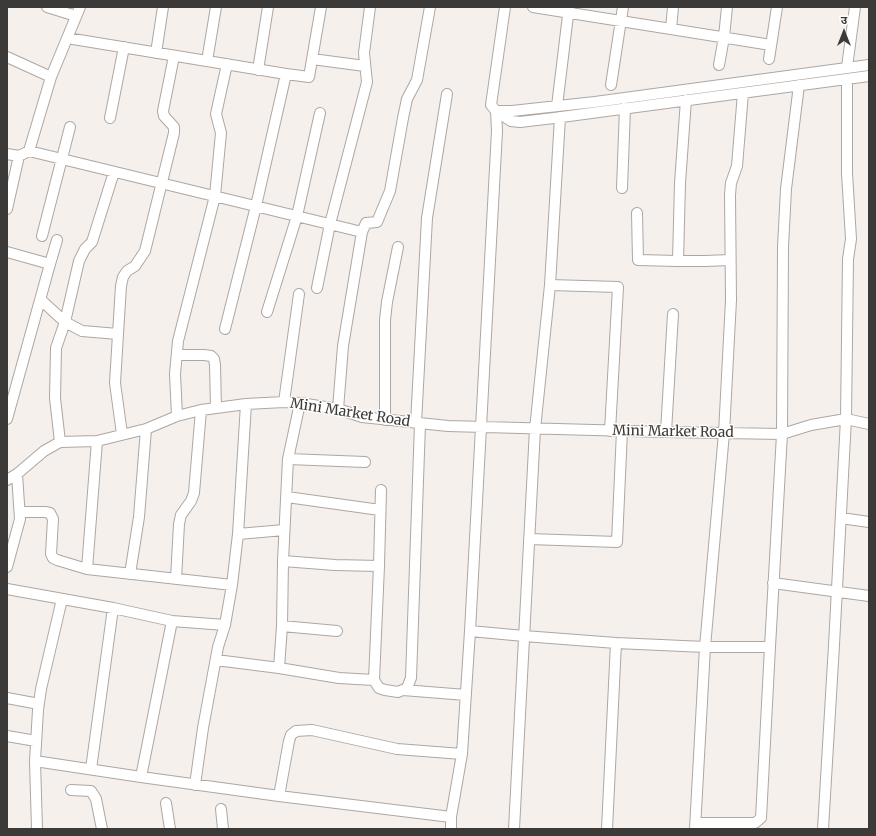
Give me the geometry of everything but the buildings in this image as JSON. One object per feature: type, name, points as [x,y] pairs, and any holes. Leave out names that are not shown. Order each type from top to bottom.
[{"type":"street","points":[[30,151],[51,78],[78,12],[47,7]]},
{"type":"street","points":[[156,53],[163,7]]},
{"type":"street","points":[[207,61],[216,7]]},
{"type":"street","points":[[258,70],[268,7]]},
{"type":"street","points":[[67,38],[258,70],[309,77],[321,7]]},
{"type":"street","points":[[317,288],[330,224],[367,82],[364,53],[370,7]]},
{"type":"street","points":[[338,409],[343,346],[362,232],[366,223],[377,222],[390,190],[406,103],[417,80],[430,7]]},
{"type":"street","points":[[505,7],[491,105],[496,111],[511,121],[520,122],[560,117],[869,76]]},
{"type":"street","points":[[533,7],[569,10],[621,21],[771,45]]},
{"type":"street","points":[[611,85],[623,7]]},
{"type":"street","points":[[671,28],[674,7]]},
{"type":"street","points":[[719,66],[727,7]]},
{"type":"street","points":[[769,59],[776,7]]},
{"type":"street","points":[[847,67],[855,7]]},
{"type":"street","points":[[557,106],[569,10]]},
{"type":"street","points":[[110,118],[124,47]]},
{"type":"street","points":[[122,434],[115,383],[121,286],[127,271],[135,266],[144,251],[174,132],[174,127],[164,116],[163,112],[174,56]]},
{"type":"street","points":[[7,57],[51,78]]},
{"type":"street","points":[[312,59],[365,66]]},
{"type":"street","points":[[177,416],[175,374],[178,341],[215,196],[221,133],[216,114],[227,64]]},
{"type":"street","points":[[496,111],[512,111],[595,102],[869,65]]},
{"type":"street","points":[[225,329],[256,206],[286,74]]},
{"type":"street","points":[[823,829],[846,419],[848,259],[851,239],[847,173],[847,79]]},
{"type":"street","points":[[743,92],[737,166],[731,183],[730,195],[731,300],[724,433],[706,647],[695,826],[756,823],[761,818],[782,434],[783,247],[786,189],[799,85]]},
{"type":"street","points":[[381,490],[374,680],[379,688],[398,692],[409,685],[411,678],[418,424],[426,218],[447,94]]},
{"type":"street","points":[[678,261],[680,183],[686,100]]},
{"type":"street","points":[[622,188],[625,108]]},
{"type":"street","points":[[451,829],[451,817],[462,754],[466,695],[497,131],[496,111]]},
{"type":"street","points":[[267,312],[297,216],[320,113]]},
{"type":"street","points":[[514,829],[535,429],[550,285],[560,117]]},
{"type":"street","points":[[42,236],[70,126]]},
{"type":"street","points":[[7,154],[19,156],[30,151],[362,232]]},
{"type":"street","points":[[7,209],[19,156]]},
{"type":"street","points":[[60,442],[55,398],[56,348],[65,322],[79,261],[85,249],[92,242],[114,172]]},
{"type":"street","points":[[637,213],[638,260],[705,262],[730,260]]},
{"type":"street","points":[[7,418],[57,240]]},
{"type":"street","points":[[385,420],[385,320],[398,247]]},
{"type":"street","points":[[7,252],[50,264]]},
{"type":"street","points":[[550,285],[618,287],[610,431]]},
{"type":"street","points":[[284,402],[299,294]]},
{"type":"street","points":[[41,300],[65,322],[82,331],[118,334]]},
{"type":"street","points":[[666,432],[673,314]]},
{"type":"street","points":[[177,355],[204,355],[211,356],[214,359],[216,365],[216,408]]},
{"type":"street","name":"Mini Market Road","points":[[7,480],[17,474],[44,451],[60,442],[97,441],[146,429],[177,416],[201,410],[246,404],[284,402],[338,409],[362,417],[418,424],[610,431],[782,434],[811,425],[846,419]]},
{"type":"street","points":[[195,785],[203,728],[232,585],[238,534],[246,404]]},
{"type":"street","points":[[279,668],[288,459],[300,404]]},
{"type":"street","points":[[176,579],[179,524],[182,515],[194,493],[201,410]]},
{"type":"street","points":[[846,419],[869,424]]},
{"type":"street","points":[[130,574],[139,517],[146,429]]},
{"type":"street","points":[[529,539],[617,542],[622,431]]},
{"type":"street","points":[[86,569],[97,441]]},
{"type":"street","points":[[288,459],[365,462]]},
{"type":"street","points":[[7,567],[18,529],[20,512],[17,474]]},
{"type":"street","points":[[287,497],[380,510]]},
{"type":"street","points":[[20,512],[50,513],[53,519],[50,554],[57,560],[86,569],[232,585]]},
{"type":"street","points":[[841,518],[869,522]]},
{"type":"street","points":[[238,534],[284,530]]},
{"type":"street","points":[[283,561],[379,566]]},
{"type":"street","points":[[773,583],[869,596]]},
{"type":"street","points":[[7,589],[113,608],[172,621],[225,625]]},
{"type":"street","points":[[38,829],[35,761],[39,704],[41,689],[62,599]]},
{"type":"street","points":[[91,769],[113,608]]},
{"type":"street","points":[[141,777],[172,621]]},
{"type":"street","points":[[282,626],[337,631]]},
{"type":"street","points":[[470,631],[524,636],[706,647],[770,647]]},
{"type":"street","points":[[606,829],[616,642]]},
{"type":"street","points":[[216,660],[340,678],[374,680]]},
{"type":"street","points":[[403,690],[466,695]]},
{"type":"street","points":[[7,698],[39,704]]},
{"type":"street","points":[[279,796],[289,741],[291,735],[296,732],[312,730],[397,749],[462,754]]},
{"type":"street","points":[[7,736],[36,741]]},
{"type":"street","points":[[35,761],[195,785],[451,817]]},
{"type":"street","points":[[71,790],[91,791],[96,798],[102,829]]},
{"type":"street","points":[[166,804],[170,829]]},
{"type":"street","points":[[221,809],[223,829]]}]
